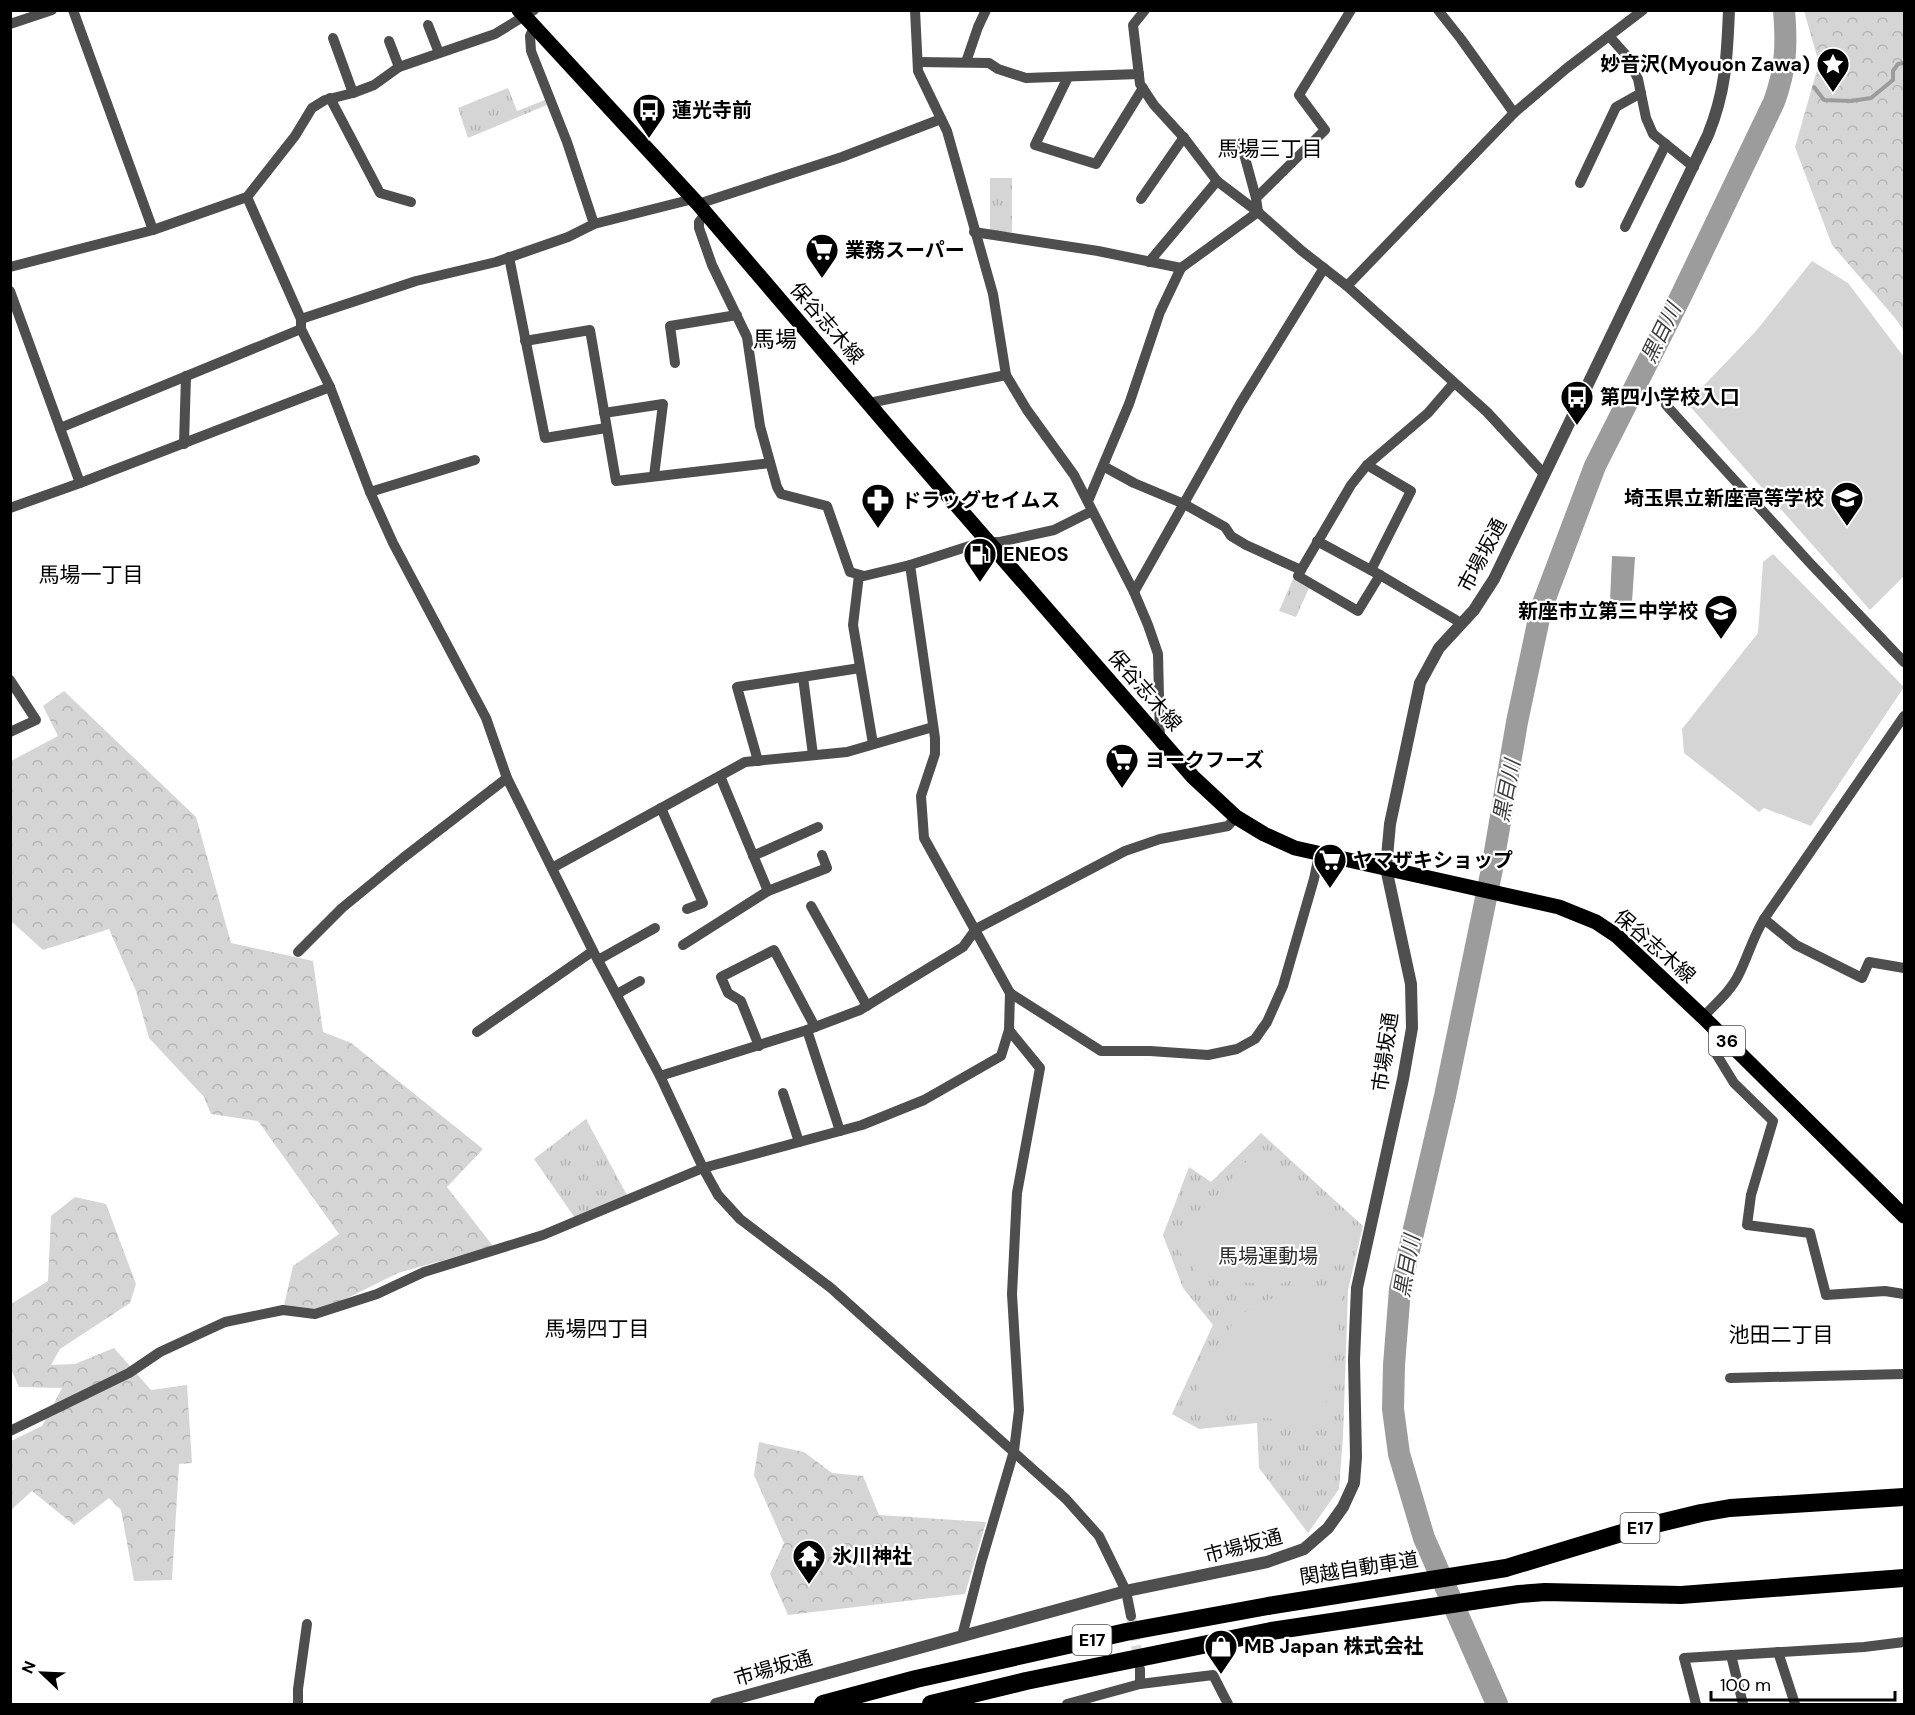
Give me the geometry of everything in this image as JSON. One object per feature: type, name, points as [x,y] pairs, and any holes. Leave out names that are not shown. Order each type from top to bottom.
[{"type":"highway","name":"関越自動車道","points":[[823,1704],[916,1680],[1114,1635],[1268,1606],[1478,1573],[1535,1561],[1635,1529],[1701,1513],[1774,1504],[1905,1497]]},
{"type":"highway","name":"E17","points":[[931,1704],[1037,1679],[1271,1631],[1489,1598],[1545,1592],[1681,1595],[1905,1578]]},
{"type":"main road","name":"保谷志木線","points":[[528,16],[699,206],[1206,791],[1236,817],[1279,842],[1319,855],[1528,899],[1576,912],[1608,929],[1703,1017],[1905,1216]]},
{"type":"street","points":[[10,24],[52,10]]},
{"type":"street","points":[[73,10],[153,230]]},
{"type":"street","points":[[915,10],[918,71],[947,131],[993,294],[1006,375],[1027,410],[1074,475],[1134,592],[1148,625],[1158,654],[1160,739]]},
{"type":"street","points":[[966,62],[986,10]]},
{"type":"street","points":[[1144,10],[1133,25],[1140,84],[1154,105],[1184,137],[1217,181],[1347,286],[1453,384],[1487,412],[1544,474]]},
{"type":"street","points":[[1256,198],[1325,130],[1299,95],[1351,10]]},
{"type":"street","points":[[1437,10],[1461,39],[1514,113]]},
{"type":"street","points":[[1347,286],[1514,113],[1567,68],[1643,10]]},
{"type":"street","name":"市場坂通","points":[[716,1704],[1126,1591],[1267,1562],[1304,1549],[1328,1528],[1343,1507],[1354,1483],[1356,1457],[1354,1360],[1357,1288],[1412,1028],[1411,984],[1386,868],[1390,824],[1420,683],[1439,648],[1486,594],[1694,166],[1716,115],[1725,83],[1729,10]]},
{"type":"street","points":[[10,267],[153,230],[247,197],[295,136],[312,108],[330,98],[374,85],[399,67],[495,34],[528,16],[531,51],[567,142],[594,224]]},
{"type":"street","points":[[428,25],[439,53]]},
{"type":"street","points":[[1609,36],[1626,55],[1638,79],[1646,118],[1653,134],[1694,166]]},
{"type":"street","points":[[333,38],[353,93]]},
{"type":"street","points":[[389,41],[399,67]]},
{"type":"street","points":[[918,62],[989,63],[998,69],[1026,78],[1138,74]]},
{"type":"street","points":[[1068,77],[1035,145],[1096,164],[1143,88]]},
{"type":"street","points":[[1580,183],[1616,107],[1641,93]]},
{"type":"street","points":[[330,98],[380,193],[411,202]]},
{"type":"street","points":[[60,428],[186,376],[301,324],[416,281],[508,257],[568,237],[594,224],[699,206],[842,158],[941,119]]},
{"type":"street","points":[[1142,199],[1184,137]]},
{"type":"street","points":[[1241,144],[1258,212]]},
{"type":"street","points":[[1625,227],[1666,144]]},
{"type":"street","points":[[1149,262],[1217,181]]},
{"type":"street","points":[[247,197],[330,387],[370,492],[393,543],[486,718],[507,778],[660,1076],[718,1195],[740,1219],[831,1288],[1066,1499],[1099,1536],[1126,1591],[1131,1616]]},
{"type":"street","points":[[699,206],[699,228],[712,265],[747,338],[760,426],[777,487],[781,494],[827,506],[850,572],[864,576],[910,565],[982,542],[1000,542],[1054,530],[1090,506],[1160,312],[1181,268],[1258,212]]},
{"type":"street","points":[[974,232],[1098,251],[1181,268]]},
{"type":"street","points":[[508,257],[545,438],[606,428]]},
{"type":"street","points":[[1134,592],[1240,404],[1324,268]]},
{"type":"street","points":[[10,291],[80,483]]},
{"type":"street","points":[[675,363],[670,326],[737,315]]},
{"type":"street","points":[[525,341],[590,330],[616,481],[770,463]]},
{"type":"street","points":[[869,403],[1006,375]]},
{"type":"street","points":[[184,444],[186,376]]},
{"type":"street","points":[[1366,465],[1411,491],[1358,611],[1298,576],[1351,485],[1366,465],[1428,413],[1453,384]]},
{"type":"street","points":[[10,508],[330,387]]},
{"type":"street","points":[[604,412],[663,404],[654,476]]},
{"type":"street","points":[[1666,405],[1809,562],[1905,662]]},
{"type":"street","points":[[370,492],[474,460]]},
{"type":"street","points":[[1103,466],[1134,483],[1184,504],[1225,527],[1231,536],[1246,545],[1301,570]]},
{"type":"street","points":[[1317,541],[1461,623]]},
{"type":"street","points":[[910,565],[935,738],[934,754],[921,796],[924,838],[1010,993],[1101,1051],[1208,1055],[1237,1049],[1255,1039],[1267,1022],[1283,986],[1309,899],[1319,855]]},
{"type":"street","points":[[859,575],[853,625],[873,744]]},
{"type":"street","points":[[758,761],[737,687],[860,668]]},
{"type":"street","points":[[803,677],[813,755]]},
{"type":"street","points":[[10,680],[36,720],[10,732]]},
{"type":"street","points":[[1703,1017],[1732,986],[1754,935],[1764,919],[1905,716]]},
{"type":"street","points":[[552,868],[745,762],[847,752],[933,727]]},
{"type":"street","points":[[720,776],[768,891]]},
{"type":"street","points":[[298,952],[359,894],[507,778]]},
{"type":"street","points":[[661,808],[703,903],[687,909]]},
{"type":"street","points":[[660,1076],[811,1029],[867,1006],[963,947],[976,929],[1125,851],[1160,839],[1221,829],[1228,826],[1236,817]]},
{"type":"street","points":[[753,856],[818,827]]},
{"type":"street","points":[[683,945],[768,891],[826,868],[822,855]]},
{"type":"street","points":[[811,906],[867,1006]]},
{"type":"street","points":[[1764,919],[1797,945],[1862,978],[1869,962],[1905,968]]},
{"type":"street","points":[[477,1032],[596,955],[655,927]]},
{"type":"street","points":[[759,1046],[741,1001],[728,993],[721,976],[774,950],[811,1029],[840,1131]]},
{"type":"street","points":[[617,994],[640,981]]},
{"type":"street","points":[[10,1431],[129,1373],[160,1352],[225,1322],[283,1310],[315,1314],[377,1294],[424,1272],[543,1235],[703,1168],[862,1125],[924,1100],[1001,1056],[1009,1030],[1010,993]]},
{"type":"street","points":[[962,1636],[1014,1451],[1019,1410],[1012,1294],[1017,1192],[1040,1068],[1009,1030]]},
{"type":"street","points":[[1718,1032],[1715,1052],[1734,1083],[1773,1121],[1751,1195],[1747,1225],[1810,1233],[1826,1295],[1885,1291],[1905,1294]]},
{"type":"street","points":[[783,1093],[799,1142]]},
{"type":"street","points":[[1730,1378],[1905,1374]]},
{"type":"street","points":[[298,1704],[298,1689],[308,1624]]},
{"type":"street","points":[[1696,1704],[1684,1658],[1863,1647],[1905,1642]]},
{"type":"street","points":[[1778,1652],[1795,1704]]},
{"type":"street","points":[[1731,1655],[1743,1704]]},
{"type":"street","points":[[1140,1669],[1140,1684]]},
{"type":"street","points":[[1066,1704],[1140,1684],[1213,1675],[1228,1704]]},
{"type":"green space","points":[[1804,11],[1904,11],[1904,331],[1832,245],[1795,147],[1819,63]]},
{"type":"green space","points":[[508,88],[517,111],[545,100],[547,105],[468,138],[458,108]]},
{"type":"green space","points":[[990,178],[1012,178],[1012,232],[990,233]]},
{"type":"green space","name":"埼玉県立新座高等学校","points":[[1812,261],[1848,283],[1904,357],[1904,576],[1870,610],[1687,403],[1756,331]]},
{"type":"green space","points":[[1773,554],[1904,687],[1811,826],[1764,808],[1759,812],[1684,753],[1682,729],[1758,633],[1763,562]]},
{"type":"green space","points":[[1293,579],[1309,588],[1296,617],[1279,611]]},
{"type":"green space","points":[[64,691],[196,817],[231,943],[313,961],[323,1032],[351,1043],[483,1149],[447,1187],[493,1246],[398,1273],[315,1314],[283,1310],[293,1266],[339,1234],[258,1121],[211,1114],[204,1097],[149,1038],[136,991],[109,929],[43,950],[11,921],[11,761],[58,736],[43,706]]},
{"type":"green space","points":[[586,1119],[629,1199],[577,1221],[534,1159]]},
{"type":"green space","name":"馬場運動場","points":[[1261,1133],[1363,1226],[1348,1290],[1339,1489],[1308,1533],[1259,1468],[1257,1423],[1199,1429],[1172,1414],[1213,1325],[1183,1288],[1163,1235],[1189,1167],[1211,1182]]},
{"type":"green space","points":[[1259,1147],[1352,1238],[1326,1270],[1280,1284],[1234,1282],[1197,1273],[1174,1245]]},
{"type":"green space","points":[[75,1197],[106,1204],[136,1284],[130,1303],[60,1349],[51,1365],[75,1364],[114,1348],[151,1390],[187,1385],[192,1463],[179,1464],[172,1580],[134,1581],[121,1510],[109,1498],[74,1525],[32,1491],[11,1510],[11,1441],[42,1426],[62,1388],[19,1387],[11,1369],[11,1304],[48,1281],[51,1216]]},
{"type":"green space","points":[[1307,1292],[1343,1292],[1323,1424],[1194,1411],[1203,1365],[1240,1314],[1271,1299]]},
{"type":"green space","points":[[759,1442],[804,1452],[832,1473],[863,1476],[879,1515],[986,1522],[965,1594],[788,1615],[770,1574],[784,1543],[754,1475]]},
{"type":"shaded area","points":[[1612,556],[1635,557],[1632,602],[1610,601]]},
{"type":"waterway","name":"黒目川","points":[[1497,1704],[1424,1538],[1399,1454],[1393,1409],[1400,1289],[1445,1096],[1492,869],[1517,722],[1541,609],[1595,466],[1680,298],[1774,102],[1785,57],[1784,10]]},
{"type":"waterway","points":[[1814,87],[1824,100],[1851,101],[1871,98],[1893,80],[1893,71],[1898,64],[1904,63]]},
{"type":"waterway","name":"黒目川","points":[[1782,79],[1788,81]]},
{"type":"tunnel","points":[[1131,1616],[1139,1663]]},
{"type":"place","name":"妙音沢(Myouon Zawa)","points":[[1833,93]]},
{"type":"place","name":"蓮光寺前","points":[[649,139]]},
{"type":"place","name":"業務スーパー","points":[[822,279]]},
{"type":"place","name":"第四小学校入口","points":[[1577,426]]},
{"type":"place","name":"埼玉県立新座高等学校","points":[[1847,527]]},
{"type":"place","name":"ドラッグセイムス","points":[[878,529]]},
{"type":"place","name":"ENEOS","points":[[980,583]]},
{"type":"place","name":"新座市立第三中学校","points":[[1721,640]]},
{"type":"place","name":"ヨークフーズ","points":[[1122,789]]},
{"type":"place","name":"ヤマザキショップ","points":[[1330,889]]},
{"type":"place","name":"氷川神社","points":[[809,1585]]},
{"type":"place","name":"MB Japan 株式会社","points":[[1221,1675]]},
{"type":"district","name":"馬場三丁目","points":[[1270,149]]},
{"type":"district","name":"馬場","points":[[775,339]]},
{"type":"district","name":"馬場一丁目","points":[[91,575]]},
{"type":"district","name":"馬場四丁目","points":[[597,1329]]},
{"type":"district","name":"池田二丁目","points":[[1781,1335]]}]
